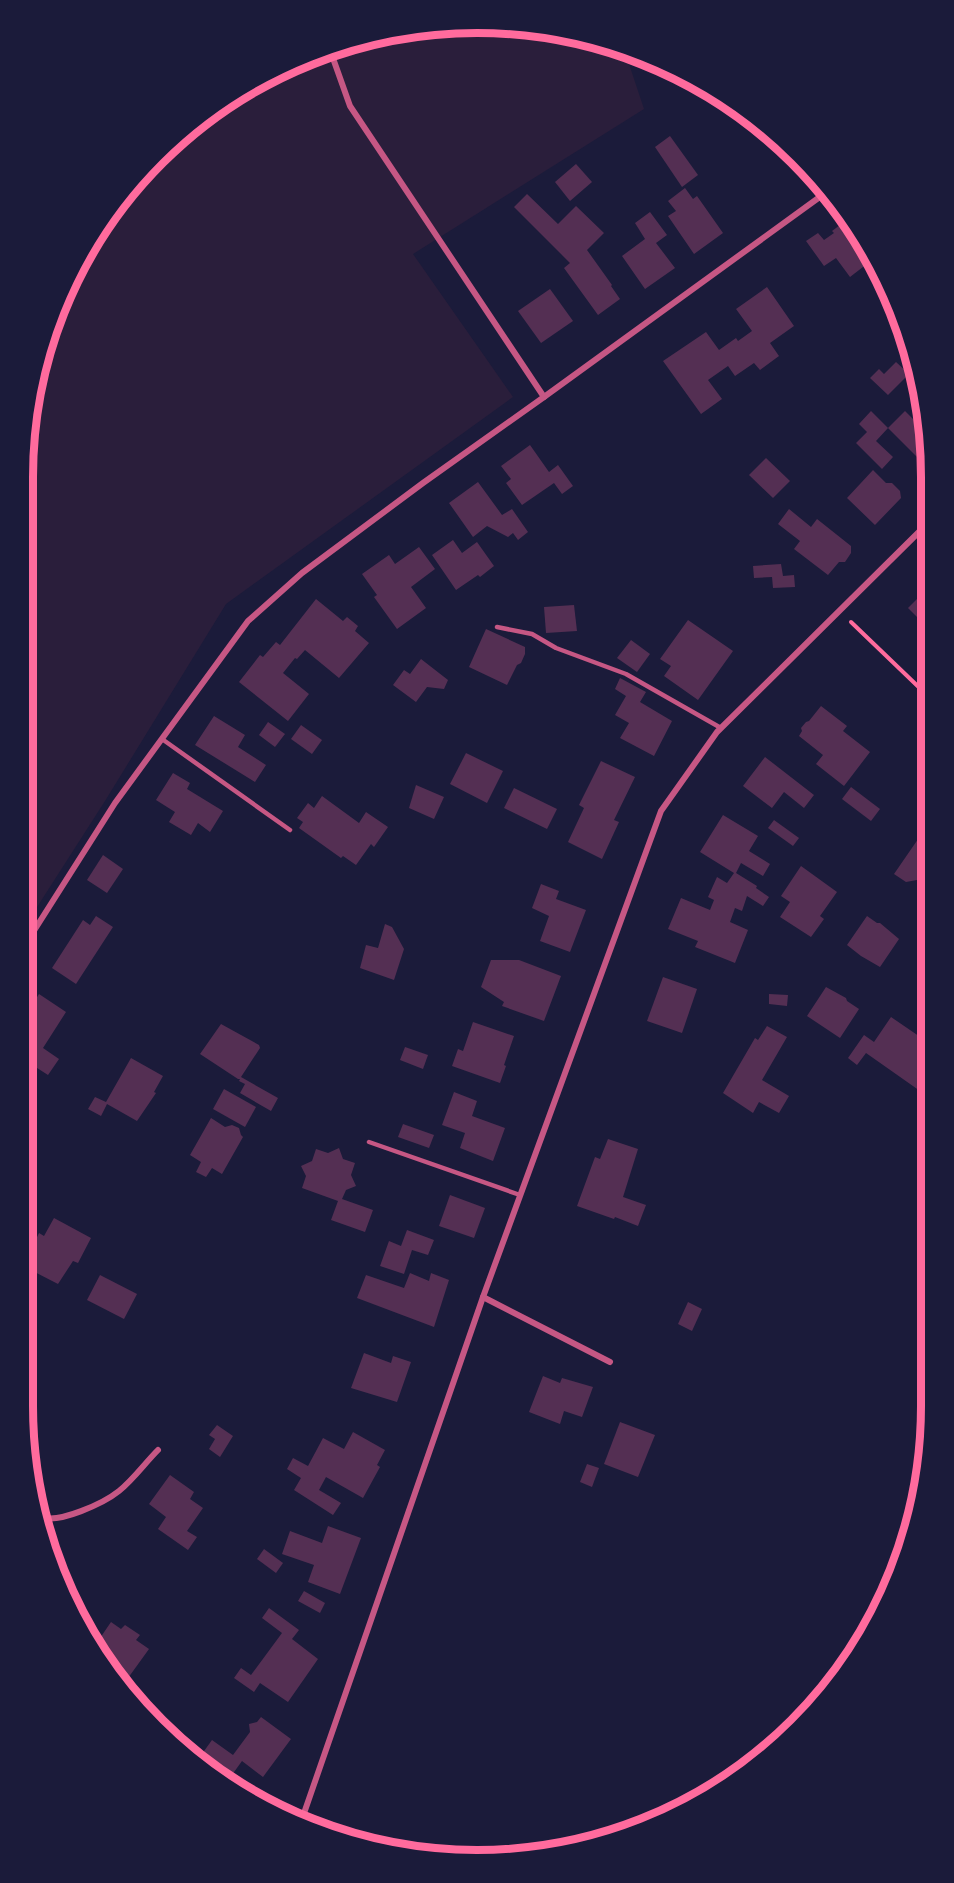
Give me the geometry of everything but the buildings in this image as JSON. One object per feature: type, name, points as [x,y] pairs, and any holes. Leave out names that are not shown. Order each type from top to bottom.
[{"type":"street","points":[[333,57],[350,106],[544,398]]},
{"type":"street","points":[[33,932],[115,802],[248,621],[302,573],[423,483],[544,398],[821,196]]},
{"type":"street","points":[[304,1814],[483,1297],[661,812],[721,728],[921,530]]},
{"type":"street","points":[[483,1297],[610,1362]]},
{"type":"street","points":[[48,1520],[72,1515],[118,1492],[158,1450]]},
{"type":"lane","points":[[497,627],[532,634],[556,648],[626,674],[721,728]]},
{"type":"lane","points":[[162,739],[290,830]]},
{"type":"lane","points":[[369,1142],[520,1195]]},
{"type":"path","points":[[839,610],[921,689]]},
{"type":"shaded area","points":[[477,33],[506,34],[592,48],[628,60],[644,109],[413,254],[513,397],[226,604],[33,913],[33,477],[37,419],[48,362],[67,307],[92,255],[108,230],[146,181],[184,143],[255,92],[334,57],[362,48],[419,37]]}]
